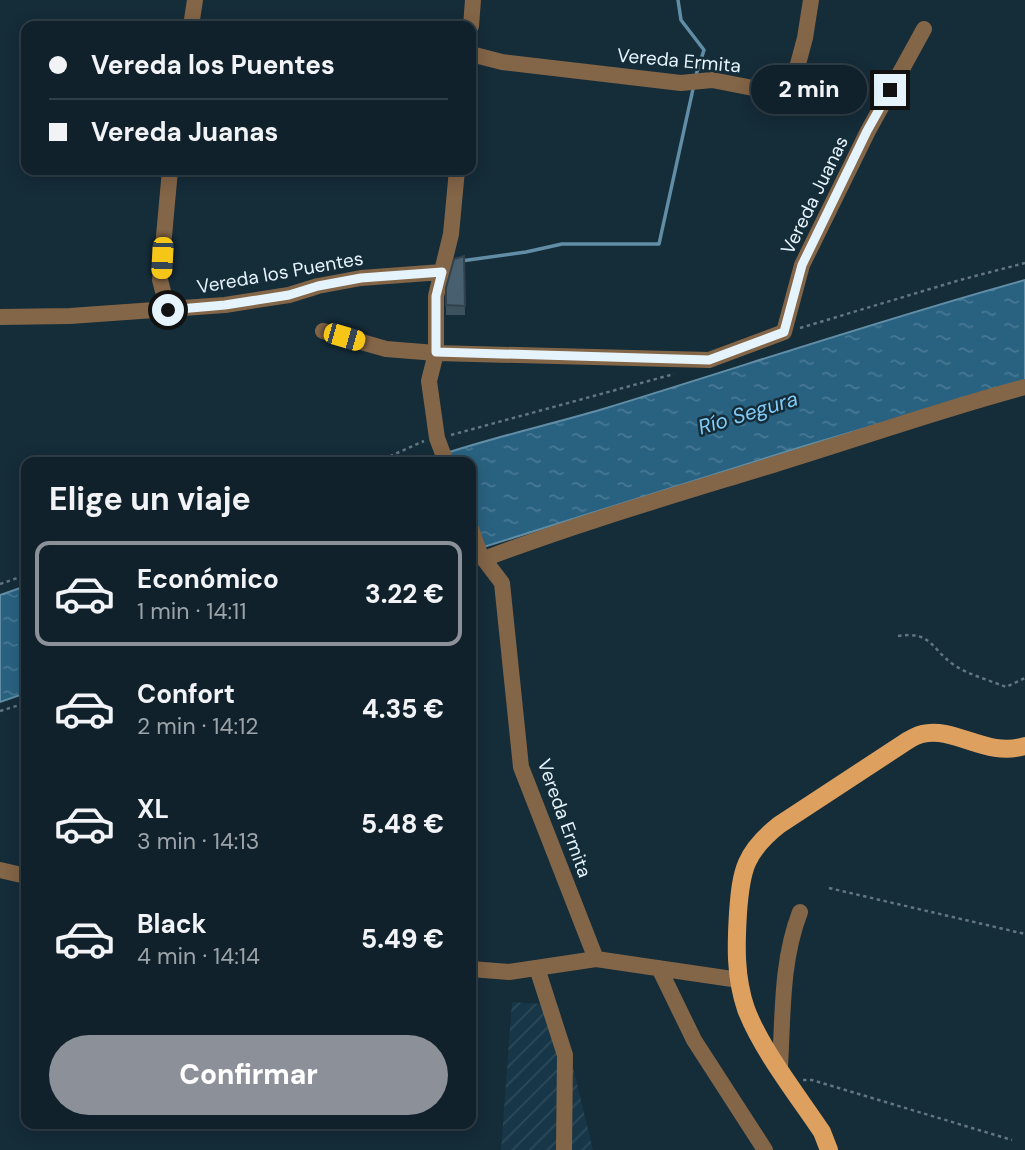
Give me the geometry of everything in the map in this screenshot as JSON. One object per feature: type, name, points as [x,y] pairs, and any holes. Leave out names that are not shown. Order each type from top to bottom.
[{"type":"main road","points":[[829,1149],[822,1132],[746,1009],[736,952],[744,868],[750,855],[760,840],[907,741],[922,734],[942,733],[989,748],[1016,749],[1025,746]]},
{"type":"street","points":[[192,21],[195,0]]},
{"type":"street","points":[[471,21],[473,0]]},
{"type":"street","name":"Vereda Ermita","points":[[476,55],[502,62],[681,83],[712,80],[779,93],[791,90],[805,38],[811,0]]},
{"type":"street","name":"Vereda Juanas","points":[[436,352],[709,360],[784,332],[802,265],[867,131],[924,29]]},
{"type":"street","points":[[168,310],[160,280],[170,175]]},
{"type":"street","points":[[444,457],[438,438],[429,381],[436,352],[436,296],[451,234],[457,175]]},
{"type":"street","name":"Vereda los Puentes","points":[[0,317],[70,316],[225,305],[289,295],[361,278],[442,272]]},
{"type":"street","points":[[323,331],[386,349],[436,352]]},
{"type":"street","points":[[482,556],[959,405],[1025,387]]},
{"type":"street","name":"Vereda Ermita","points":[[476,541],[482,556],[502,583],[521,767],[596,959]]},
{"type":"street","points":[[0,870],[21,875]]},
{"type":"street","points":[[780,1067],[788,957],[800,912]]},
{"type":"street","points":[[476,969],[509,972],[596,959],[739,980]]},
{"type":"street","points":[[537,968],[565,1055],[564,1150]]},
{"type":"street","points":[[659,968],[694,1040],[765,1150]]},
{"type":"path","points":[[389,457],[438,438]]},
{"type":"path","points":[[0,584],[21,577]]},
{"type":"path","points":[[898,636],[925,636],[954,664],[1006,687],[1025,678]]},
{"type":"path","points":[[0,711],[21,705]]},
{"type":"path","points":[[829,888],[1025,934]]},
{"type":"path","points":[[791,1085],[801,1080],[812,1080],[1012,1140]]},
{"type":"shaded area","points":[[512,1002],[558,1005],[593,1150],[501,1150]]},
{"type":"water","name":"Río Segura","points":[[1025,280],[1025,381],[798,448],[476,549],[476,457],[434,457],[603,409]]},
{"type":"water","points":[[21,588],[21,695],[0,702],[0,595]]},
{"type":"building","points":[[464,256],[465,306],[446,305],[446,288],[454,259]]},
{"type":"waterway","points":[[678,0],[681,20],[704,50],[696,75]]},
{"type":"waterway","points":[[461,261],[562,244],[659,244],[693,89]]},
{"type":"route","points":[[168,310],[289,295],[361,278],[442,272],[436,296],[436,352],[709,360],[784,332],[802,265],[867,131],[890,90]]}]
